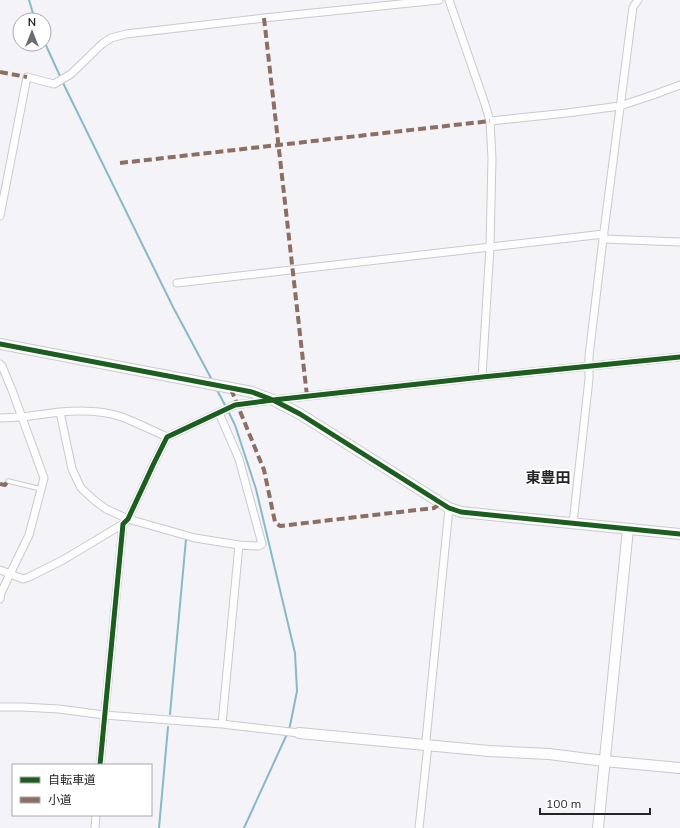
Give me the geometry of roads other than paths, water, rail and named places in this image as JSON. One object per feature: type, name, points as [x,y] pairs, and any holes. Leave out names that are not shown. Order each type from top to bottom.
[{"type":"street","points":[[0,216],[27,78],[54,84],[71,74],[102,44],[111,38],[126,34],[439,0]]},
{"type":"street","points":[[449,0],[490,121],[492,158],[490,247],[482,377]]},
{"type":"street","points":[[573,524],[589,379],[589,356],[603,236],[633,7],[638,0]]},
{"type":"street","points":[[490,121],[620,106],[680,85]]},
{"type":"street","points":[[177,283],[490,247],[603,236],[680,242]]},
{"type":"street","points":[[0,344],[203,384],[252,392],[273,400],[300,414],[449,508],[461,512],[680,534]]},
{"type":"street","points":[[100,764],[125,521],[167,437],[235,405],[482,377],[680,357]]},
{"type":"street","points":[[0,364],[12,390],[44,478],[29,535],[10,574],[0,599]]},
{"type":"street","points":[[0,418],[22,417],[74,410],[94,411],[120,417],[142,425],[167,437]]},
{"type":"street","points":[[60,412],[72,469],[81,488],[94,500],[125,521],[195,538],[239,545],[258,546],[262,544],[239,459],[219,413]]},
{"type":"street","points":[[420,828],[428,745],[426,740],[449,508]]},
{"type":"street","points":[[0,570],[23,579],[29,577],[63,560],[125,521]]},
{"type":"street","points":[[598,828],[628,529]]},
{"type":"street","points":[[222,724],[239,545]]},
{"type":"street","points":[[0,707],[59,709],[104,715],[222,724],[276,731],[489,751],[549,754],[604,762],[680,768]]},
{"type":"street","points":[[95,828],[96,816]]},
{"type":"lane","points":[[8,481],[41,489]]},
{"type":"waterway","points":[[29,0],[33,12]]},
{"type":"waterway","points":[[49,52],[173,307],[212,380]]},
{"type":"waterway","points":[[217,390],[226,407]]},
{"type":"waterway","points":[[228,411],[235,425],[256,489],[295,653],[297,691],[289,730]]},
{"type":"waterway","points":[[170,714],[186,539]]},
{"type":"waterway","points":[[159,828],[168,727]]},
{"type":"waterway","points":[[244,828],[287,734]]},
{"type":"district","name":"東豊田","points":[[548,478]]}]
